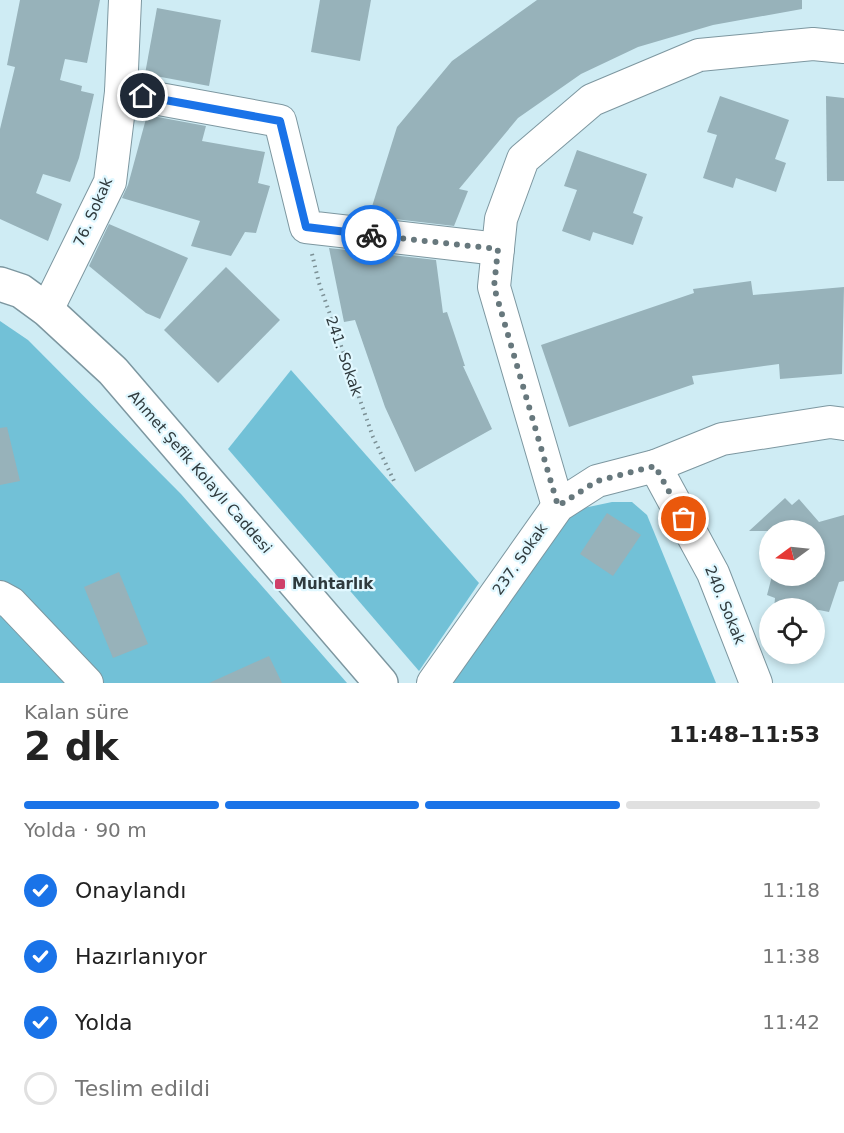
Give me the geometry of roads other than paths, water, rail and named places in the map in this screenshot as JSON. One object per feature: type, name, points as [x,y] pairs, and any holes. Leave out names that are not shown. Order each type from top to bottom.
[{"type":"main road","name":"Ahmet Şefik Kolaylı Caddesi","points":[[0,284],[21,291],[47,310],[113,371],[381,683]]},
{"type":"street","name":"76. Sokak","points":[[47,310],[110,182],[121,92],[125,0]]},
{"type":"street","points":[[558,506],[494,287],[501,219],[523,159],[592,100],[699,55],[813,44],[844,47]]},
{"type":"street","points":[[121,92],[280,121],[306,227],[498,249]]},
{"type":"street","name":"237. Sokak","points":[[433,683],[558,506],[597,481],[655,466],[722,439],[830,422],[844,424]]},
{"type":"street","name":"240. Sokak","points":[[655,466],[713,573],[756,683]]},
{"type":"street","points":[[0,597],[11,603],[87,683]]},
{"type":"place","name":"Muhtarlık","points":[[280,584]]}]
